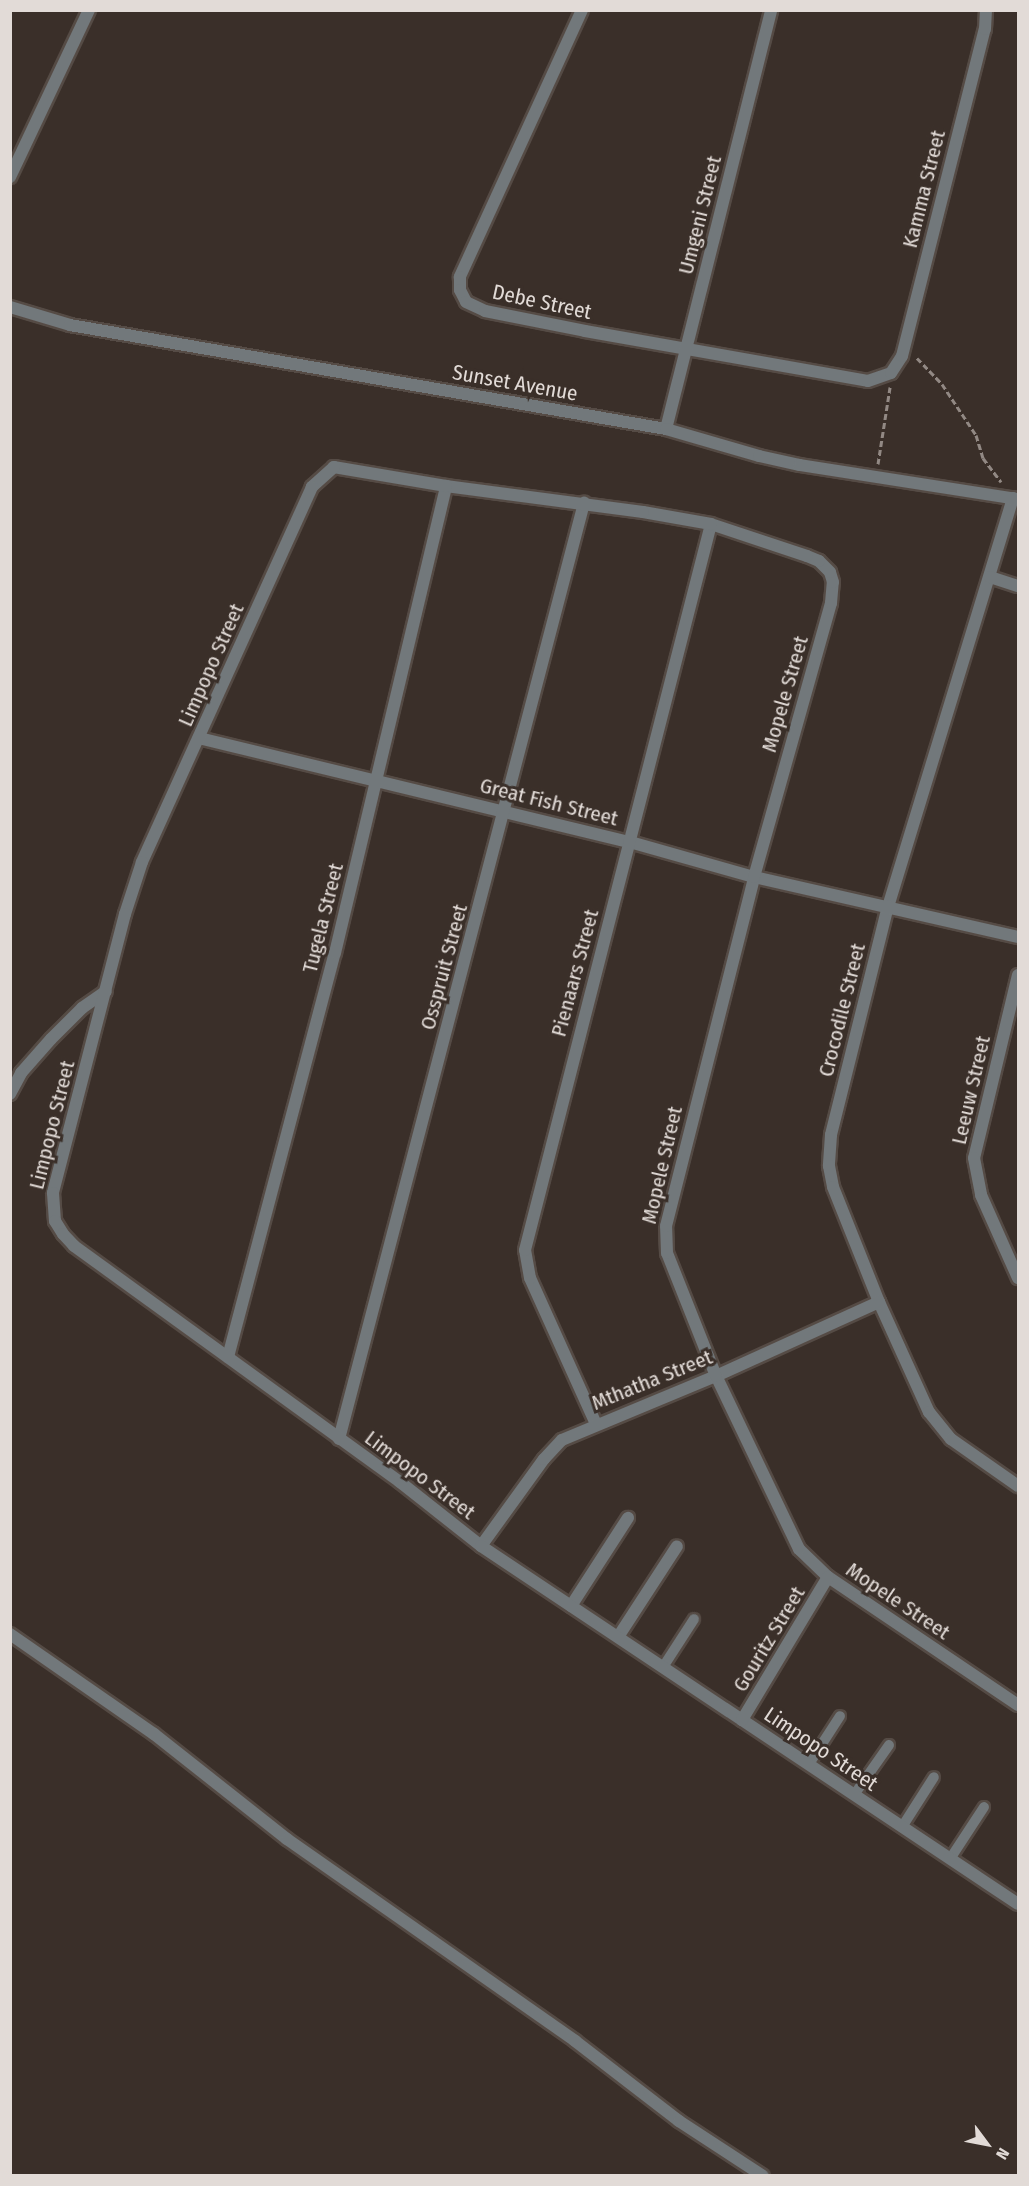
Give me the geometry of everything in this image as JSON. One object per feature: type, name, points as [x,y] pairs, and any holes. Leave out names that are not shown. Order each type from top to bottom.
[{"type":"street","points":[[10,177],[89,10]]},
{"type":"street","name":"Debe Street","points":[[582,10],[460,277],[460,290],[466,302],[485,311],[858,380],[875,380],[891,373]]},
{"type":"street","name":"Umgeni Street","points":[[666,429],[771,10]]},
{"type":"street","name":"Kamma Street","points":[[891,373],[899,364],[905,345],[985,29],[986,10]]},
{"type":"street","name":"Sunset Avenue","points":[[10,307],[70,325],[666,429],[759,456],[1016,499]]},
{"type":"street","name":"Limpopo Street","points":[[834,582],[830,572],[819,561],[711,524],[584,503],[446,486],[354,468],[334,467],[323,476],[312,488],[142,862],[53,1193],[55,1221],[74,1246],[400,1482],[481,1546],[1018,1904]]},
{"type":"street","name":"Tugela Street","points":[[228,1357],[335,953],[446,486]]},
{"type":"street","name":"Crocodile Street","points":[[1016,499],[888,906],[829,1152],[833,1187],[879,1302],[929,1412],[939,1425],[972,1455],[1018,1486]]},
{"type":"street","name":"Osspruit Street","points":[[339,1439],[584,503]]},
{"type":"street","name":"Pienaars Street","points":[[596,1424],[530,1278],[525,1250],[711,524]]},
{"type":"street","points":[[990,577],[1018,586]]},
{"type":"street","name":"Mopele Street","points":[[834,582],[831,603],[754,877],[669,1214],[665,1241],[672,1269],[716,1376],[790,1534],[810,1561],[828,1577],[1018,1705]]},
{"type":"street","name":"Great Fish Street","points":[[200,738],[630,842],[754,877],[1018,937]]},
{"type":"street","name":"Leeuw Street","points":[[1018,975],[974,1158],[981,1195],[1018,1278]]},
{"type":"street","points":[[10,1094],[21,1073],[51,1038],[82,1008],[106,991]]},
{"type":"street","name":"Mthatha Street","points":[[481,1546],[552,1449],[562,1440],[716,1376],[879,1302]]},
{"type":"street","points":[[571,1606],[628,1518]]},
{"type":"street","points":[[618,1637],[677,1546]]},
{"type":"street","name":"Gouritz Street","points":[[742,1720],[828,1577]]},
{"type":"street","points":[[10,1634],[141,1724],[287,1839],[575,2041],[679,2121],[763,2175]]},
{"type":"lane","points":[[663,1667],[694,1619]]},
{"type":"lane","points":[[808,1764],[840,1716]]},
{"type":"lane","points":[[854,1795],[888,1745]]},
{"type":"lane","points":[[902,1827],[934,1777]]},
{"type":"lane","points":[[950,1859],[984,1807]]},
{"type":"path","points":[[905,345],[942,384],[976,435],[982,458],[1016,499]]},
{"type":"path","points":[[876,477],[888,412],[891,373]]}]
